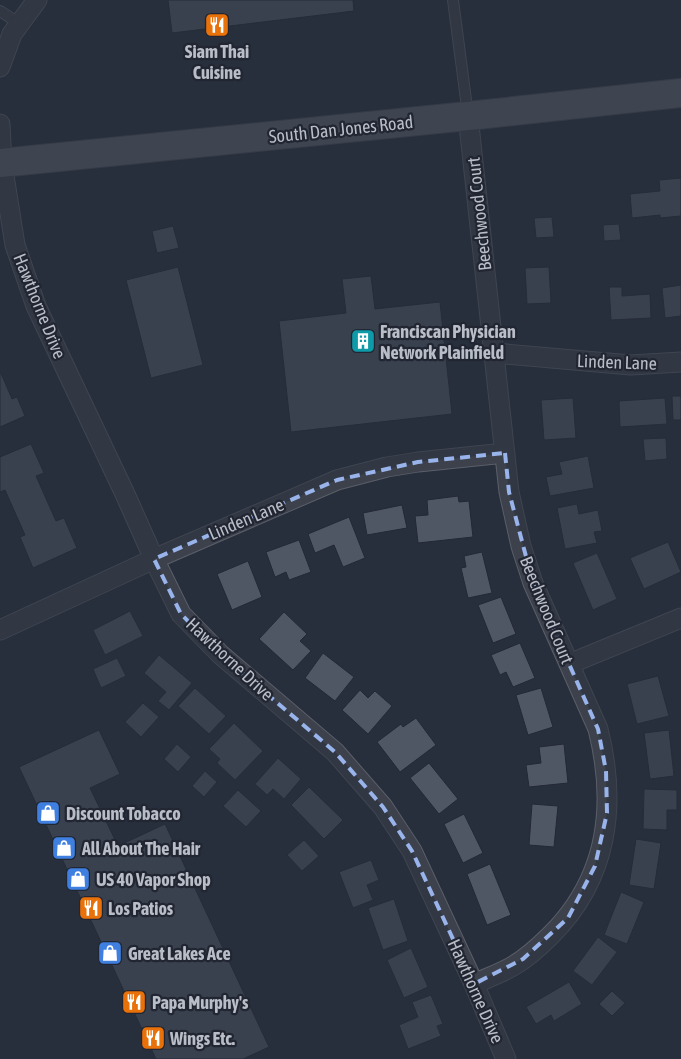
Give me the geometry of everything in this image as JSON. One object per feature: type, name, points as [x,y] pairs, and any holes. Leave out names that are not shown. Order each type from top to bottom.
[{"type":"main road","name":"South Dan Jones Road","points":[[1,163],[681,93]]},
{"type":"street","points":[[0,67],[12,34],[37,0]]},
{"type":"street","name":"Beechwood Court","points":[[468,116],[509,492],[521,546],[533,583],[598,729],[608,790],[607,813],[602,844],[583,893],[568,918],[523,960],[474,984]]},
{"type":"street","name":"Hawthorne Drive","points":[[0,124],[1,163],[15,245],[36,306],[181,614],[221,655],[335,752],[383,807],[412,851],[474,984],[506,1059]]},
{"type":"street","name":"Linden Lane","points":[[494,353],[631,365],[681,362]]},
{"type":"street","name":"Linden Lane","points":[[0,630],[154,558],[338,480],[387,467],[504,453]]},
{"type":"street","points":[[569,664],[681,618]]},
{"type":"lane","points":[[453,0],[468,116]]},
{"type":"lane","points":[[0,11],[20,24]]},
{"type":"highlighted area","points":[[505,453],[509,492],[533,583],[598,729],[606,771],[607,813],[595,866],[568,918],[523,959],[474,984],[412,851],[383,807],[335,752],[221,655],[181,614],[154,559],[337,480],[418,462]]},
{"type":"building","points":[[168,0],[353,0],[354,11],[172,33]]},
{"type":"building","points":[[681,178],[681,216],[660,218],[660,215],[632,218],[630,194],[660,191],[659,180]]},
{"type":"building","points":[[552,217],[554,237],[536,238],[534,218]]},
{"type":"building","points":[[619,224],[621,240],[604,241],[603,225]]},
{"type":"building","points":[[173,226],[179,248],[157,253],[152,231]]},
{"type":"building","points":[[178,267],[203,365],[151,378],[126,280]]},
{"type":"building","points":[[549,267],[551,303],[527,304],[525,268]]},
{"type":"building","name":"Franciscan Physician Network Plainfield","points":[[371,276],[375,309],[440,302],[452,414],[291,432],[279,321],[346,313],[342,279]]},
{"type":"building","points":[[681,285],[681,316],[665,318],[662,288]]},
{"type":"building","points":[[609,287],[622,287],[622,296],[650,294],[651,318],[611,320]]},
{"type":"building","points":[[0,371],[12,399],[17,397],[25,416],[0,427]]},
{"type":"building","points":[[672,396],[681,396],[681,420],[673,420]]},
{"type":"building","points":[[573,398],[576,438],[544,440],[541,400]]},
{"type":"building","points":[[665,398],[667,424],[620,427],[619,401]]},
{"type":"building","points":[[666,438],[667,459],[645,461],[643,439]]},
{"type":"building","points":[[31,444],[44,473],[36,476],[56,521],[64,518],[77,548],[33,568],[20,537],[25,535],[5,490],[0,492],[0,457]]},
{"type":"building","points":[[588,456],[594,488],[550,496],[546,477],[562,474],[559,462]]},
{"type":"building","points":[[458,496],[459,502],[469,501],[473,537],[418,543],[415,516],[428,515],[427,500]]},
{"type":"building","points":[[577,504],[579,514],[598,510],[602,531],[594,532],[597,543],[565,549],[557,508]]},
{"type":"building","points":[[402,505],[407,528],[367,535],[363,513]]},
{"type":"building","points":[[349,517],[365,558],[343,567],[334,545],[315,553],[308,534]]},
{"type":"building","points":[[299,540],[311,572],[289,580],[286,572],[275,577],[266,552]]},
{"type":"building","points":[[668,542],[681,572],[644,589],[630,558]]},
{"type":"building","points":[[482,552],[492,593],[468,598],[461,568],[466,567],[464,556]]},
{"type":"building","points":[[597,553],[617,599],[593,610],[573,563]]},
{"type":"building","points":[[248,561],[262,597],[232,610],[217,574]]},
{"type":"building","points":[[501,597],[516,634],[493,643],[478,605]]},
{"type":"building","points":[[130,611],[143,636],[105,655],[93,630]]},
{"type":"building","points":[[284,612],[307,634],[300,641],[311,651],[293,670],[259,639]]},
{"type":"building","points":[[520,643],[535,678],[513,687],[506,672],[500,675],[491,655]]},
{"type":"building","points":[[323,653],[354,677],[335,701],[305,678]]},
{"type":"building","points":[[159,655],[192,683],[169,710],[158,701],[166,692],[144,673]]},
{"type":"building","points":[[117,658],[126,676],[101,688],[93,669]]},
{"type":"building","points":[[658,676],[669,716],[637,724],[627,684]]},
{"type":"building","points":[[195,688],[226,716],[209,734],[178,706]]},
{"type":"building","points":[[541,688],[553,727],[528,735],[516,695]]},
{"type":"building","points":[[360,690],[368,698],[375,691],[392,706],[368,734],[342,710]]},
{"type":"building","points":[[143,703],[159,717],[141,737],[125,722]]},
{"type":"building","points":[[416,718],[436,745],[400,772],[377,742],[401,724],[403,727]]},
{"type":"building","points":[[234,723],[263,751],[235,780],[217,763],[220,759],[209,749]]},
{"type":"building","points":[[99,730],[120,774],[90,788],[118,846],[165,824],[269,1047],[243,1059],[156,1059],[19,767]]},
{"type":"building","points":[[669,730],[674,776],[650,779],[644,733]]},
{"type":"building","points":[[177,744],[191,757],[178,772],[164,759]]},
{"type":"building","points":[[564,744],[568,783],[529,787],[526,765],[541,763],[539,747]]},
{"type":"building","points":[[278,758],[301,779],[284,799],[273,789],[267,795],[255,784]]},
{"type":"building","points":[[429,763],[458,799],[439,814],[410,778]]},
{"type":"building","points":[[205,771],[217,782],[204,797],[192,786]]},
{"type":"building","points":[[309,787],[343,820],[324,839],[291,805]]},
{"type":"building","points":[[644,789],[677,790],[677,810],[667,810],[667,830],[643,829]]},
{"type":"building","points":[[238,790],[261,811],[246,827],[223,806]]},
{"type":"building","points":[[532,804],[558,806],[554,847],[529,845]]},
{"type":"building","points":[[464,814],[483,853],[463,863],[444,824]]},
{"type":"building","points":[[636,839],[661,843],[654,889],[629,885]]},
{"type":"building","points":[[304,840],[319,856],[302,871],[287,855]]},
{"type":"building","points":[[371,860],[379,880],[367,885],[373,900],[353,908],[339,872]]},
{"type":"building","points":[[490,864],[511,915],[487,925],[467,874]]},
{"type":"building","points":[[621,892],[644,902],[627,944],[604,935]]},
{"type":"building","points":[[394,899],[408,941],[383,950],[368,908]]},
{"type":"building","points":[[598,937],[617,952],[592,985],[573,971]]},
{"type":"building","points":[[411,948],[428,987],[404,998],[387,960]]},
{"type":"building","points":[[569,982],[582,1004],[554,1021],[551,1015],[536,1024],[526,1007]]},
{"type":"building","points":[[612,991],[625,1003],[612,1016],[599,1004]]},
{"type":"building","points":[[431,995],[443,1024],[437,1026],[441,1036],[408,1049],[399,1025],[418,1017],[412,1002]]},
{"type":"place","name":"Siam Thai Cuisine","points":[[217,25]]},
{"type":"place","name":"Franciscan Physician Network Plainfield","points":[[363,341]]},
{"type":"place","name":"Discount Tobacco","points":[[48,813]]},
{"type":"place","name":"All About The Hair","points":[[64,848]]},
{"type":"place","name":"US 40 Vapor Shop","points":[[78,879]]},
{"type":"place","name":"Los Patios","points":[[91,908]]},
{"type":"place","name":"Great Lakes Ace","points":[[110,953]]},
{"type":"place","name":"Papa Murphy's","points":[[134,1002]]},
{"type":"place","name":"Wings Etc.","points":[[153,1038]]}]
